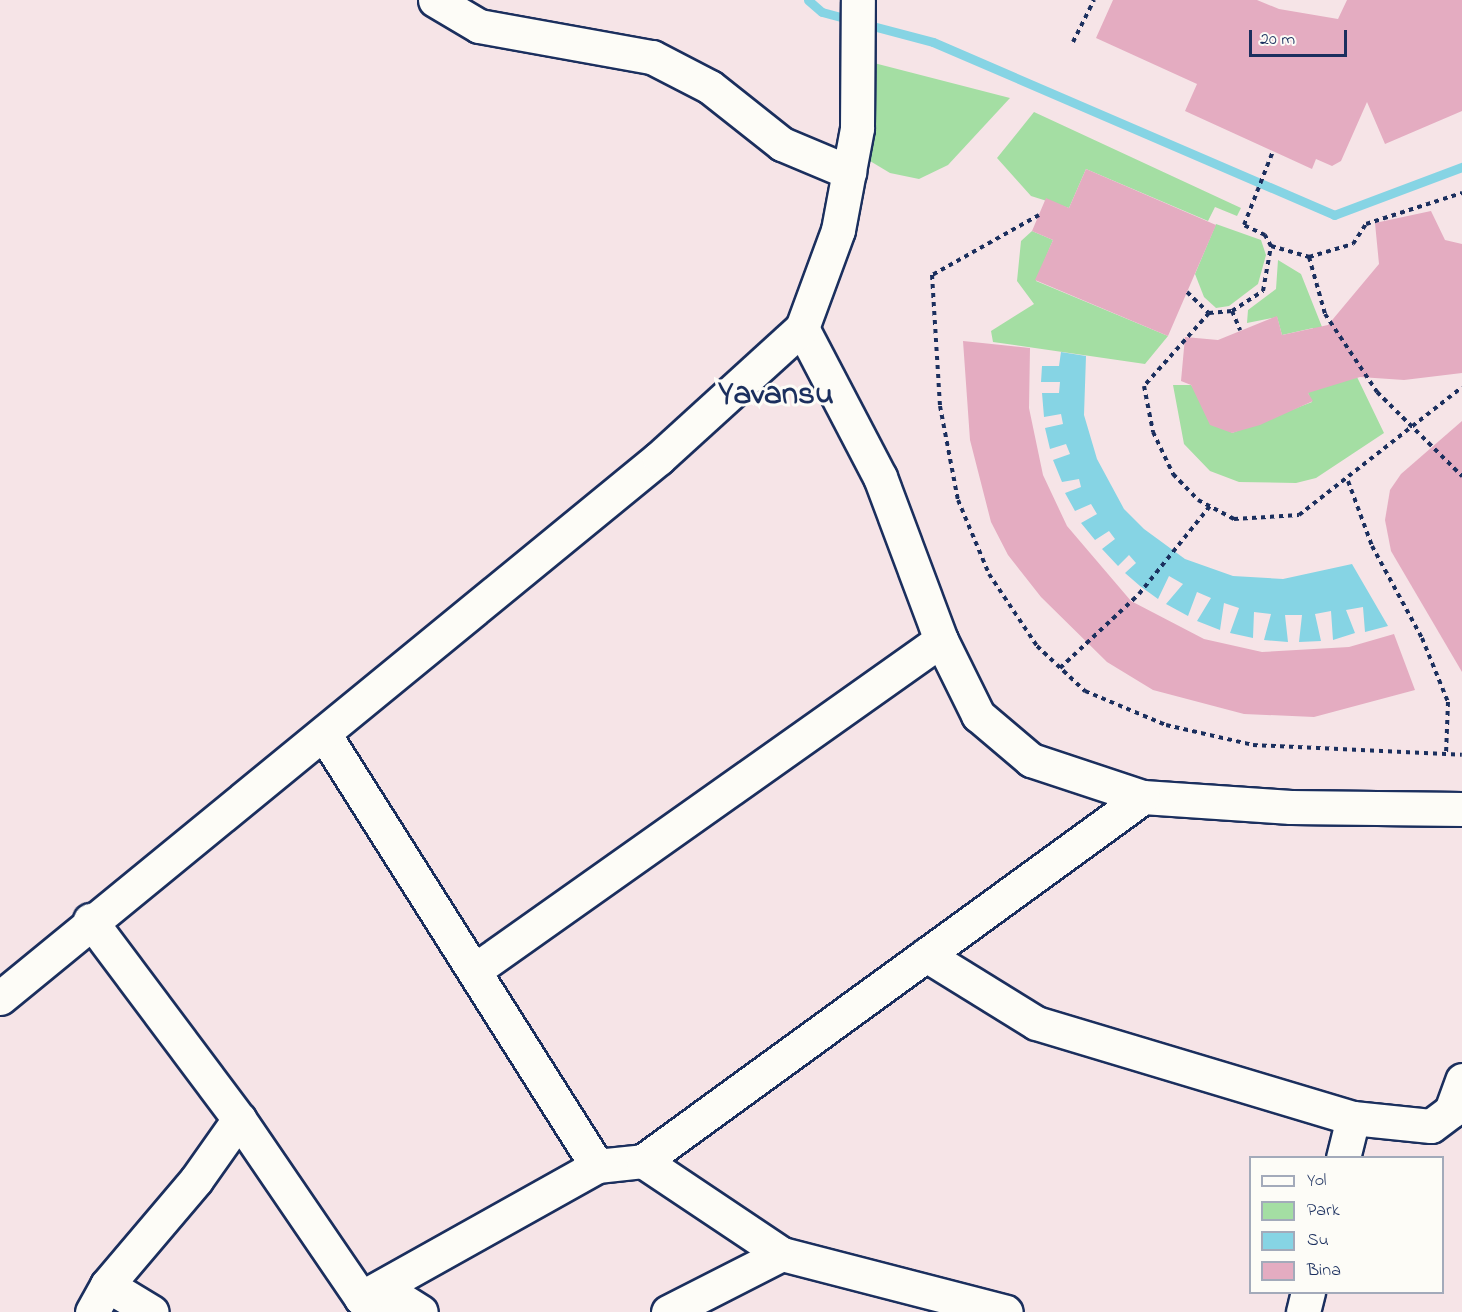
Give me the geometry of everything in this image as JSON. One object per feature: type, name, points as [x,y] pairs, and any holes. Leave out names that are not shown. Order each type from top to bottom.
[{"type":"street","points":[[435,0],[479,26],[652,57],[710,87],[782,144],[849,172]]},
{"type":"street","points":[[0,998],[90,920],[324,734],[659,458],[802,328],[838,230],[857,128],[858,0]]},
{"type":"street","points":[[802,328],[880,477],[940,640],[978,714],[1031,760],[1143,797],[1291,807],[1462,809]]},
{"type":"street","points":[[474,970],[940,640]]},
{"type":"street","points":[[324,734],[597,1166]]},
{"type":"street","points":[[361,1298],[597,1166],[644,1161],[1143,797]]},
{"type":"street","points":[[90,920],[239,1119],[361,1298],[407,1308]]},
{"type":"street","points":[[926,955],[1036,1023],[1353,1118],[1431,1126],[1451,1111],[1462,1080]]},
{"type":"street","points":[[1343,1156],[1353,1118]]},
{"type":"street","points":[[152,1312],[99,1298],[196,1180],[239,1119]]},
{"type":"street","points":[[644,1161],[782,1254],[1006,1312]]},
{"type":"street","points":[[668,1312],[782,1254]]},
{"type":"street","points":[[1302,1312],[1308,1294]]},
{"type":"path","points":[[1073,42],[1094,0]]},
{"type":"path","points":[[1273,151],[1244,225],[1265,235],[1271,246],[1270,274],[1263,291],[1232,311],[1209,313],[1144,386],[1153,432],[1173,474],[1210,506],[1234,519],[1299,515],[1348,481],[1462,387]]},
{"type":"path","points":[[1271,246],[1309,257],[1353,244],[1366,224],[1462,193]]},
{"type":"path","points":[[1039,214],[932,275],[940,406],[958,500],[989,574],[1037,646],[1085,691],[1166,725],[1253,745],[1462,755]]},
{"type":"path","points":[[1309,257],[1325,314],[1377,392],[1412,430],[1462,476]]},
{"type":"path","points":[[1187,292],[1209,313]]},
{"type":"path","points":[[1232,311],[1240,330]]},
{"type":"path","points":[[1348,481],[1372,546],[1422,638],[1448,702],[1446,754]]},
{"type":"path","points":[[1060,668],[1139,594],[1189,529],[1210,506]]},
{"type":"green space","points":[[874,63],[1010,98],[948,165],[919,179],[890,173],[870,161]]},
{"type":"green space","points":[[1034,112],[1241,208],[1237,216],[1215,207],[1208,221],[1086,169],[1069,208],[1031,196],[997,158]]},
{"type":"green space","points":[[1216,224],[1261,240],[1266,255],[1258,284],[1229,306],[1216,308],[1204,297],[1195,274]]},
{"type":"green space","points":[[1032,231],[1053,240],[1036,281],[1168,336],[1145,364],[993,342],[991,331],[1034,304],[1017,281],[1021,241]]},
{"type":"green space","points":[[1278,260],[1301,274],[1326,337],[1345,352],[1384,433],[1316,478],[1296,483],[1239,482],[1210,471],[1184,444],[1173,385],[1191,385],[1232,433],[1312,402],[1308,393],[1313,328],[1282,335],[1277,317],[1247,323],[1248,310],[1276,289]]},
{"type":"water","points":[[1061,352],[1086,356],[1084,415],[1097,459],[1124,509],[1144,529],[1185,559],[1233,576],[1283,579],[1352,564],[1388,626],[1365,632],[1363,607],[1346,610],[1355,633],[1333,640],[1331,611],[1315,614],[1321,641],[1299,642],[1302,615],[1285,615],[1288,642],[1264,640],[1271,614],[1254,612],[1253,638],[1230,633],[1239,608],[1224,603],[1220,630],[1197,621],[1211,598],[1197,592],[1188,616],[1166,604],[1183,584],[1169,576],[1158,599],[1140,586],[1125,573],[1136,563],[1129,555],[1118,566],[1102,549],[1115,539],[1109,531],[1095,540],[1081,523],[1097,514],[1091,504],[1075,511],[1065,493],[1081,487],[1079,479],[1062,482],[1053,460],[1070,454],[1066,444],[1050,449],[1045,428],[1063,424],[1061,414],[1044,417],[1042,393],[1059,393],[1060,382],[1041,382],[1042,366],[1059,366]]},
{"type":"building","points":[[1113,0],[1257,0],[1279,9],[1338,19],[1347,0],[1462,0],[1462,111],[1385,144],[1367,102],[1341,161],[1332,166],[1316,159],[1312,169],[1185,111],[1197,84],[1096,38]]},
{"type":"building","points":[[1086,169],[1216,225],[1168,336],[1035,280],[1053,240],[1032,231],[1046,198],[1069,208]]},
{"type":"building","points":[[1431,211],[1445,240],[1462,244],[1462,373],[1404,380],[1360,377],[1308,393],[1313,401],[1260,425],[1232,433],[1210,425],[1191,385],[1181,381],[1185,337],[1218,340],[1277,316],[1282,335],[1328,325],[1379,264],[1375,223]]},
{"type":"building","points":[[963,341],[1030,348],[1029,408],[1043,475],[1067,526],[1131,601],[1204,639],[1262,652],[1349,647],[1394,634],[1415,690],[1314,717],[1244,714],[1153,690],[1107,662],[1041,597],[1008,555],[991,522],[970,440]]},
{"type":"building","points":[[1462,421],[1462,672],[1391,551],[1385,520],[1390,490],[1401,474]]},
{"type":"waterway","points":[[808,0],[822,12],[851,20]]},
{"type":"waterway","points":[[865,24],[933,42],[1334,215],[1462,167]]},
{"type":"district","name":"Yavansu","points":[[776,396]]}]
